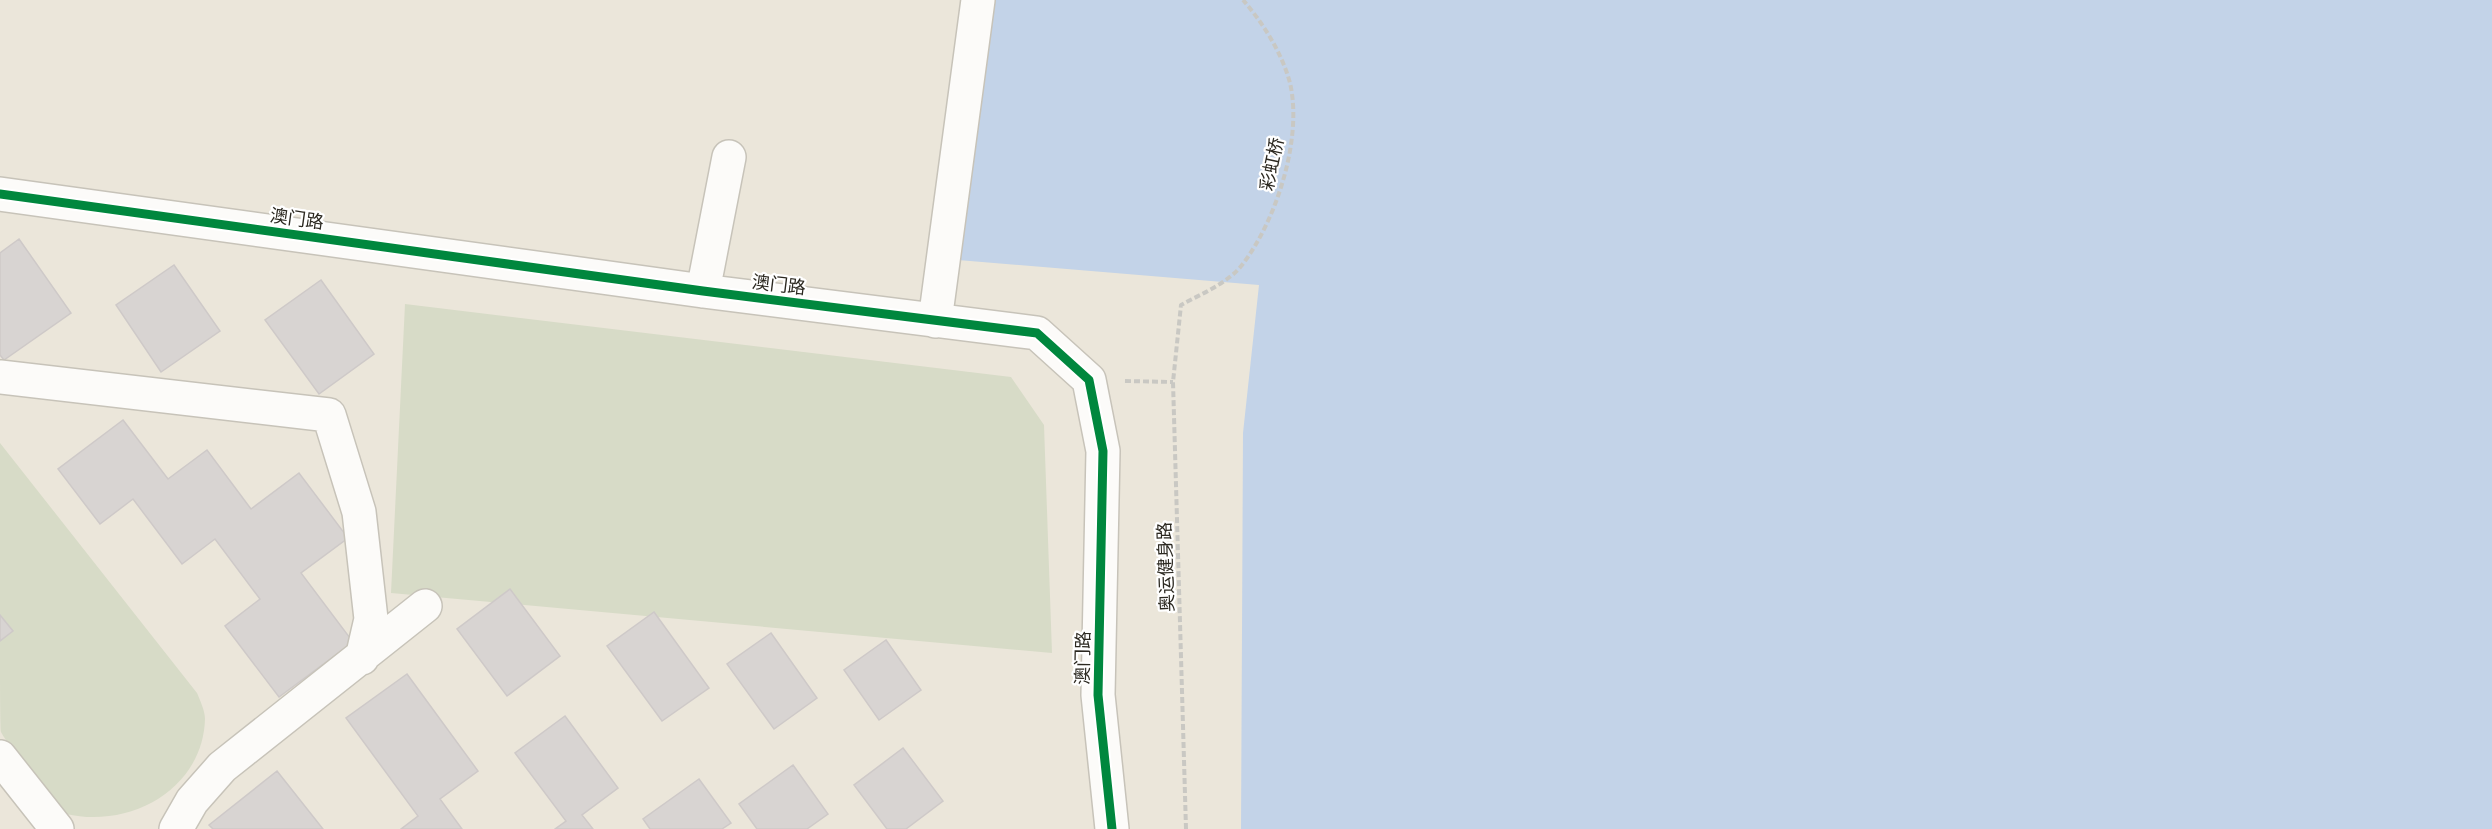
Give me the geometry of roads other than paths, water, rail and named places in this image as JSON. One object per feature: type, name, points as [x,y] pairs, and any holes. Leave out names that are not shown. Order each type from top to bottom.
[{"type":"street","points":[[935,321],[978,0]]},
{"type":"street","points":[[703,291],[729,157]]},
{"type":"street","name":"澳门路","points":[[0,194],[703,291],[1037,333],[1089,380],[1104,451],[1098,695],[1112,829]]},
{"type":"street","points":[[0,377],[329,415],[359,512],[371,619],[362,658]]},
{"type":"street","points":[[176,829],[192,801],[222,767],[425,606]]},
{"type":"street","points":[[0,757],[57,829]]},
{"type":"water","points":[[993,0],[2492,0],[2492,829],[1241,829],[1243,433],[1259,285],[958,260]]}]
